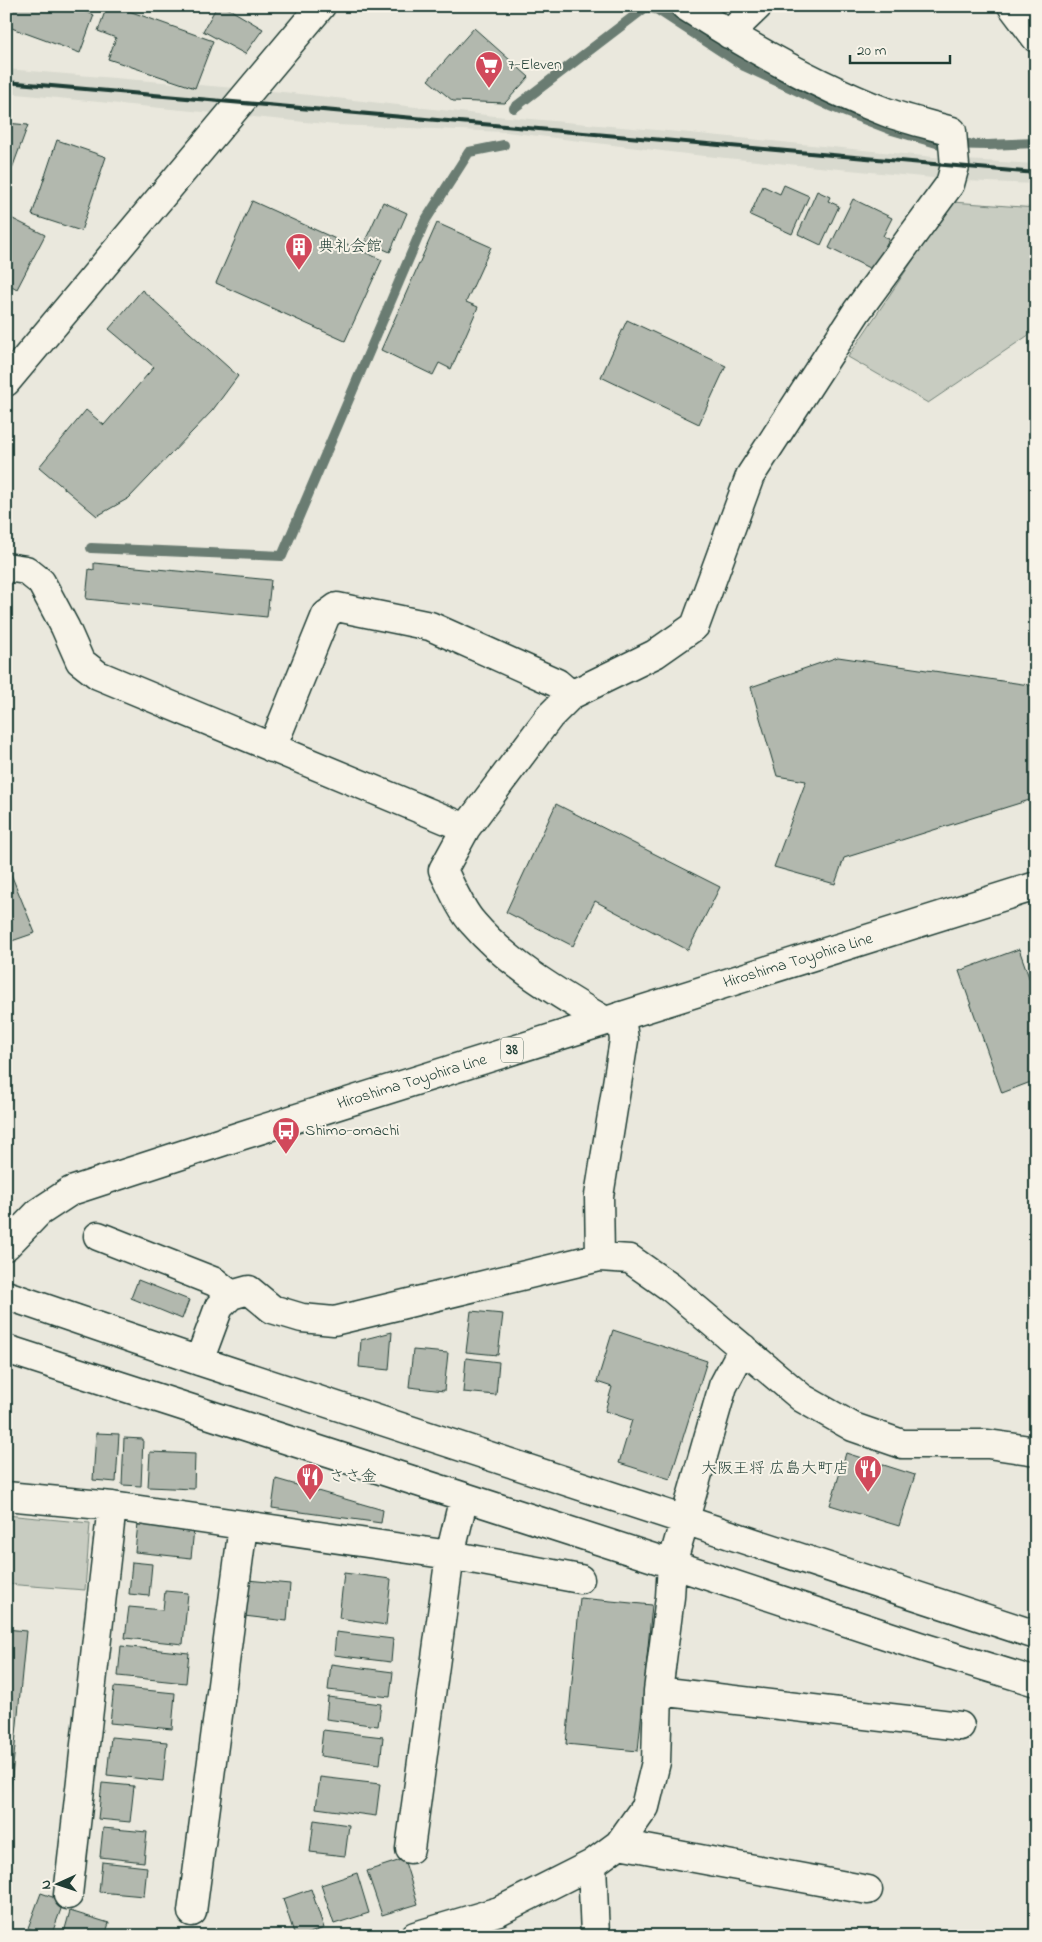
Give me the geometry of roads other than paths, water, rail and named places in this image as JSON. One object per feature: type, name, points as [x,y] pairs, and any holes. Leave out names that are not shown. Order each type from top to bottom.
[{"type":"street","points":[[6,382],[321,6]]},
{"type":"street","points":[[600,1257],[599,1196],[624,1040],[613,1019],[555,991],[505,956],[471,922],[443,870],[466,828],[550,716],[571,695],[655,654],[695,626],[750,476],[857,311],[950,184],[955,166],[952,131],[888,113],[818,83],[729,34],[685,6]]},
{"type":"street","points":[[729,34],[758,6]]},
{"type":"street","points":[[1012,6],[1036,38]]},
{"type":"street","points":[[6,567],[26,570],[41,582],[80,660],[98,675],[466,828]]},
{"type":"street","points":[[272,748],[326,615],[338,607],[430,626],[557,683],[571,695]]},
{"type":"street","name":"Hiroshima Toyohira Line","points":[[6,1246],[39,1212],[72,1191],[243,1135],[1036,886]]},
{"type":"street","points":[[98,1236],[214,1282],[231,1295]]},
{"type":"street","points":[[199,1361],[219,1307],[231,1295],[249,1290],[272,1309],[302,1318],[334,1321],[600,1257],[630,1259],[670,1287],[802,1398],[852,1427],[902,1444],[988,1444],[1036,1451]]},
{"type":"street","points":[[6,1295],[199,1361],[1036,1635]]},
{"type":"street","points":[[415,1936],[499,1911],[592,1864],[619,1844],[645,1807],[656,1762],[658,1691],[670,1597],[672,1564],[722,1386],[743,1348]]},
{"type":"street","points":[[6,1349],[672,1564],[919,1646],[1036,1682]]},
{"type":"street","points":[[6,1496],[112,1506],[450,1555],[580,1579]]},
{"type":"street","points":[[410,1849],[450,1555],[464,1497]]},
{"type":"street","points":[[68,1895],[112,1506]]},
{"type":"street","points":[[192,1912],[243,1526]]},
{"type":"street","points":[[658,1691],[960,1726]]},
{"type":"street","points":[[619,1844],[868,1890]]},
{"type":"street","points":[[592,1864],[595,1936]]},
{"type":"waterway","points":[[514,108],[646,7],[658,10],[744,66],[830,106],[892,130],[940,144],[1036,143]]},
{"type":"waterway","points":[[91,548],[282,556],[425,221],[469,152],[504,145]]},
{"type":"railway","points":[[6,82],[1036,173]]},
{"type":"place","name":"7-Eleven","points":[[489,89]]},
{"type":"place","name":"典礼会館","points":[[299,271]]},
{"type":"place","name":"Shimo-omachi","points":[[286,1155]]},
{"type":"place","name":"大阪王将 広島大町店","points":[[868,1493]]},
{"type":"place","name":"ささ金","points":[[310,1501]]}]
